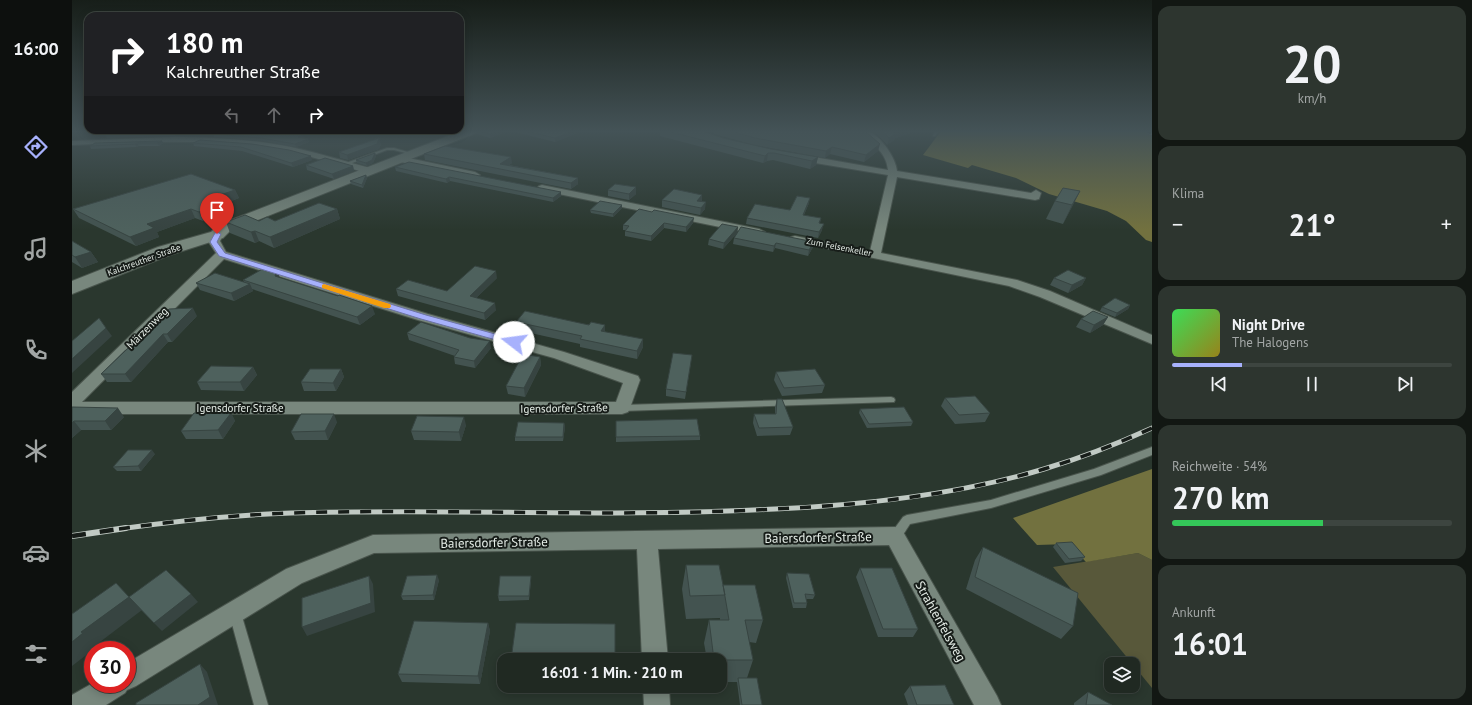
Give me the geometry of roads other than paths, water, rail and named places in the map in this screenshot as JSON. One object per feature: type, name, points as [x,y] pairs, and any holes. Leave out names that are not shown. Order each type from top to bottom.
[{"type":"street","points":[[345,164],[371,171]]},
{"type":"street","name":"Kalchreuther Straße","points":[[72,288],[164,251],[217,234],[224,228],[390,164]]},
{"type":"street","points":[[419,164],[488,178]]},
{"type":"street","points":[[837,164],[1035,197],[1036,193]]},
{"type":"street","points":[[875,254],[893,174],[893,164]]},
{"type":"street","points":[[527,186],[768,233]]},
{"type":"street","points":[[217,234],[214,242],[222,254]]},
{"type":"street","name":"Zum Felsenkeller","points":[[783,236],[1012,283],[1045,294],[1151,338]]},
{"type":"street","name":"Märzenweg","points":[[72,402],[222,254]]},
{"type":"street","name":"Igensdorfer Straße","points":[[72,408],[622,408],[632,380],[559,355],[424,317],[222,254]]},
{"type":"street","name":"Baiersdorfer Straße","points":[[136,672],[294,576],[373,544],[895,536]]},
{"type":"street","name":"Strahlenfelsweg","points":[[895,536],[988,705]]},
{"type":"street","points":[[647,540],[655,653]]},
{"type":"street","points":[[81,705],[101,693]]},
{"type":"street","points":[[656,693],[657,705]]},
{"type":"lane","points":[[622,408],[891,400]]},
{"type":"lane","points":[[895,536],[907,520],[991,504],[1097,472],[1152,451]]},
{"type":"lane","points":[[234,612],[261,705]]},
{"type":"railway","points":[[123,528],[162,523],[248,515],[291,513],[654,513],[714,512],[843,505],[944,492],[1011,478],[1044,469],[1085,455],[1152,428]]},
{"type":"railway","points":[[72,536],[123,528]]},
{"type":"railway","points":[[119,529],[123,528]]}]
